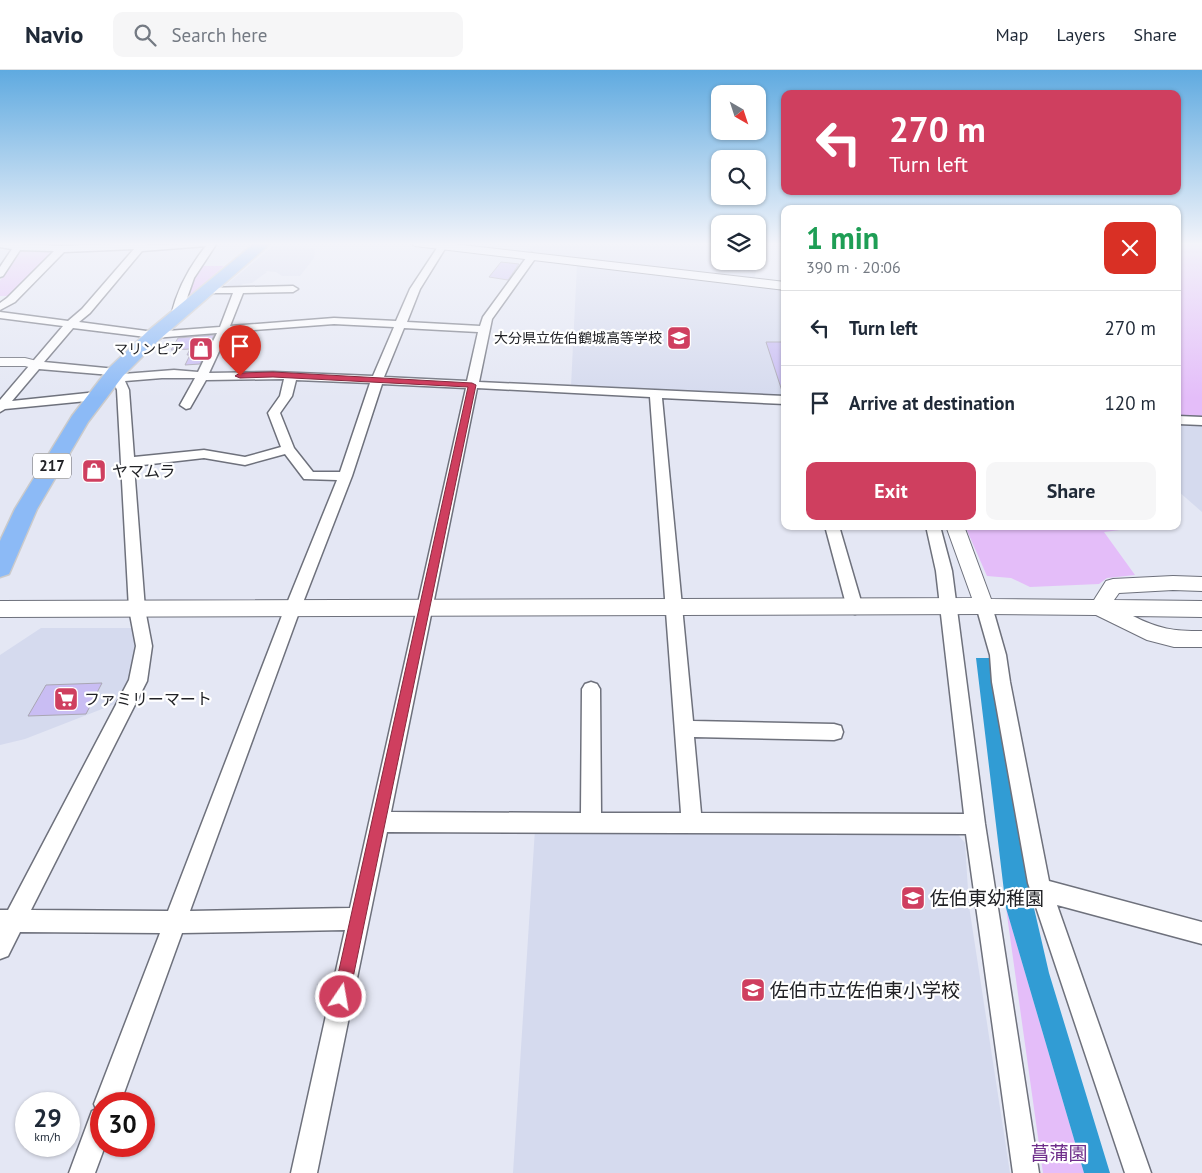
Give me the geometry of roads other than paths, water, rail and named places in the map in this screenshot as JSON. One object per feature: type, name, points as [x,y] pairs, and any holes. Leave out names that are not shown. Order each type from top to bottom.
[{"type":"highway","name":"217","points":[[0,568],[26,509],[79,420],[97,396],[154,335],[202,294]]},
{"type":"street","points":[[0,307],[16,294]]},
{"type":"street","points":[[1,407],[70,324],[86,311],[100,294]]},
{"type":"street","points":[[176,316],[181,294]]},
{"type":"street","points":[[186,405],[203,376],[238,294]]},
{"type":"street","points":[[111,1092],[293,608],[345,476],[377,380],[413,294]]},
{"type":"street","points":[[304,1173],[484,329],[487,320],[502,294]]},
{"type":"street","points":[[0,315],[154,335],[334,321],[484,329]]},
{"type":"street","points":[[0,362],[25,362],[117,375],[291,376],[781,400]]},
{"type":"street","points":[[0,948],[7,920],[138,681],[144,646],[137,609],[124,390],[117,375]]},
{"type":"street","points":[[291,376],[286,396],[274,413],[288,449],[309,476],[345,476]]},
{"type":"street","points":[[656,394],[692,823]]},
{"type":"street","points":[[1,407],[97,396]]},
{"type":"street","points":[[1181,420],[1202,421]]},
{"type":"street","points":[[128,462],[204,454],[245,461],[258,459],[288,449]]},
{"type":"street","points":[[833,530],[855,608]]},
{"type":"street","points":[[934,530],[944,571],[975,824],[1026,1173]]},
{"type":"street","points":[[956,530],[984,606],[998,656],[1001,682],[1041,890],[1138,1173]]},
{"type":"street","points":[[1099,608],[1113,586],[1173,583],[1202,584]]},
{"type":"street","points":[[0,609],[949,608],[984,606],[1202,609]]},
{"type":"street","points":[[1099,608],[1147,632],[1174,639],[1202,639]]},
{"type":"street","points":[[591,689],[591,823]]},
{"type":"street","points":[[684,729],[834,732]]},
{"type":"street","points":[[379,822],[975,824]]},
{"type":"street","points":[[1041,890],[1202,933]]},
{"type":"street","points":[[7,920],[175,922],[358,919]]},
{"type":"street","points":[[82,1173],[90,1151]]},
{"type":"water","points":[[976,658],[990,658],[1031,895],[1049,973],[1110,1173],[1084,1173],[1006,908]]},
{"type":"place","name":"大分県立佐伯鶴城高等学校","points":[[679,338]]},
{"type":"place","name":"マリンピア","points":[[201,349]]},
{"type":"place","name":"ヤマムラ","points":[[94,471]]},
{"type":"place","name":"ファミリーマート","points":[[66,699]]},
{"type":"place","name":"佐伯東幼稚園","points":[[913,898]]},
{"type":"place","name":"佐伯市立佐伯東小学校","points":[[753,990]]},
{"type":"park label","name":"菖蒲園","points":[[1059,1153]]}]
